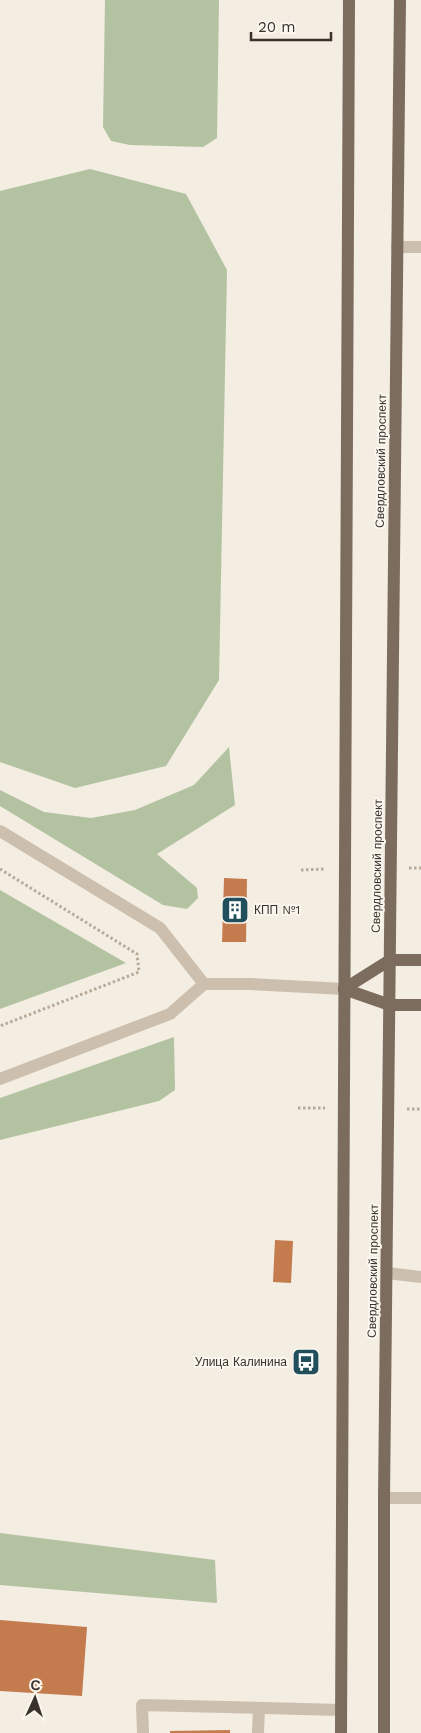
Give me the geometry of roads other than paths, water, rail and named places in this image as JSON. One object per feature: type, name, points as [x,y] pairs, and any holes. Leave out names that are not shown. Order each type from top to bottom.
[{"type":"main road","points":[[341,1733],[349,0]]},
{"type":"main road","name":"Свердловский проспект","points":[[384,1733],[386,1273],[400,0]]},
{"type":"main road","points":[[344,989],[390,960],[421,960]]},
{"type":"main road","points":[[344,989],[390,1005],[421,1006]]},
{"type":"street","points":[[397,247],[421,247]]},
{"type":"street","points":[[0,831],[160,928],[204,984]]},
{"type":"street","points":[[0,1079],[170,1014],[204,984],[252,984],[344,989]]},
{"type":"street","points":[[386,1273],[421,1277]]},
{"type":"street","points":[[384,1498],[421,1498]]},
{"type":"street","points":[[143,1733],[142,1706],[341,1710]]},
{"type":"street","points":[[258,1733],[259,1708]]},
{"type":"place","name":"КПП №1","points":[[235,910]]},
{"type":"place","name":"Улица Калинина","points":[[306,1362]]}]
